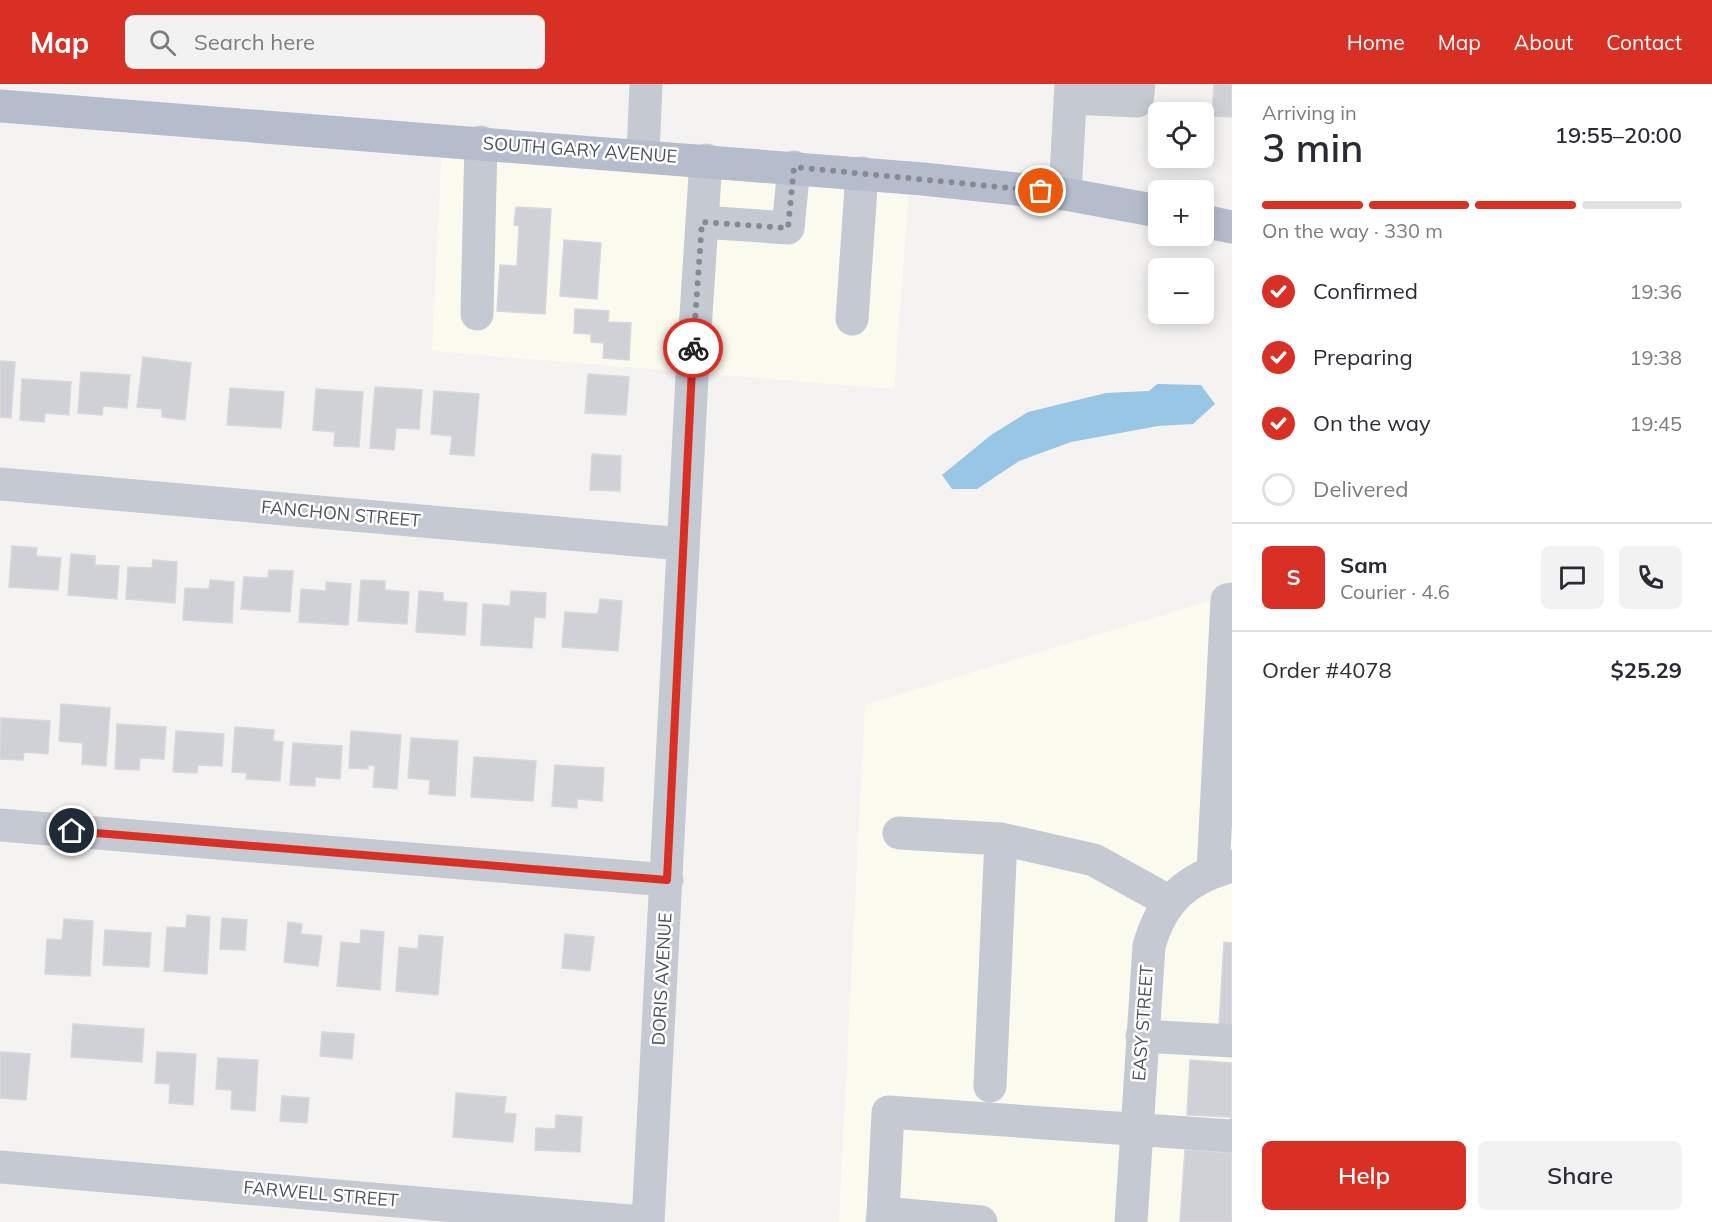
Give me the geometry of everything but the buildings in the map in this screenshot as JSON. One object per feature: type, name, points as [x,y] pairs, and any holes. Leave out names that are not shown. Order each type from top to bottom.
[{"type":"main road","name":"SOUTH GARY AVENUE","points":[[0,106],[862,173],[1065,194],[1148,209]]},
{"type":"main road","points":[[1214,223],[1232,227]]},
{"type":"street","points":[[643,155],[646,84]]},
{"type":"street","points":[[1065,194],[1071,91],[1137,101],[1139,84]]},
{"type":"street","points":[[477,314],[481,142]]},
{"type":"street","name":"DORIS AVENUE","points":[[648,1222],[683,544],[706,160]]},
{"type":"street","points":[[702,222],[788,228],[794,167]]},
{"type":"street","points":[[852,319],[862,173]]},
{"type":"street","name":"FANCHON STREET","points":[[0,484],[683,544]]},
{"type":"street","points":[[1222,868],[1227,600],[1232,599]]},
{"type":"street","points":[[0,825],[667,880]]},
{"type":"street","points":[[898,833],[1001,840],[1094,860],[1170,902]]},
{"type":"street","points":[[990,1086],[1001,840]]},
{"type":"street","name":"EASY STREET","points":[[1131,1222],[1149,946],[1157,923],[1181,888],[1222,868]]},
{"type":"street","points":[[1142,1036],[1232,1041]]},
{"type":"street","points":[[981,1222],[883,1218],[888,1112],[1232,1136]]},
{"type":"street","name":"FARWELL STREET","points":[[0,1167],[641,1222]]},
{"type":"shaded area","points":[[442,147],[909,188],[894,389],[432,351]]},
{"type":"shaded area","points":[[1232,594],[1232,1222],[839,1222],[865,705]]},
{"type":"water","points":[[1157,384],[1201,385],[1215,404],[1193,424],[1158,426],[1071,442],[1019,461],[977,489],[952,489],[942,475],[991,435],[1028,412],[1106,393],[1149,391]]},
{"type":"way so far","points":[[693,348],[702,222],[788,228],[794,167],[1041,191]]},
{"type":"route","points":[[72,831],[667,880],[693,348]]}]
